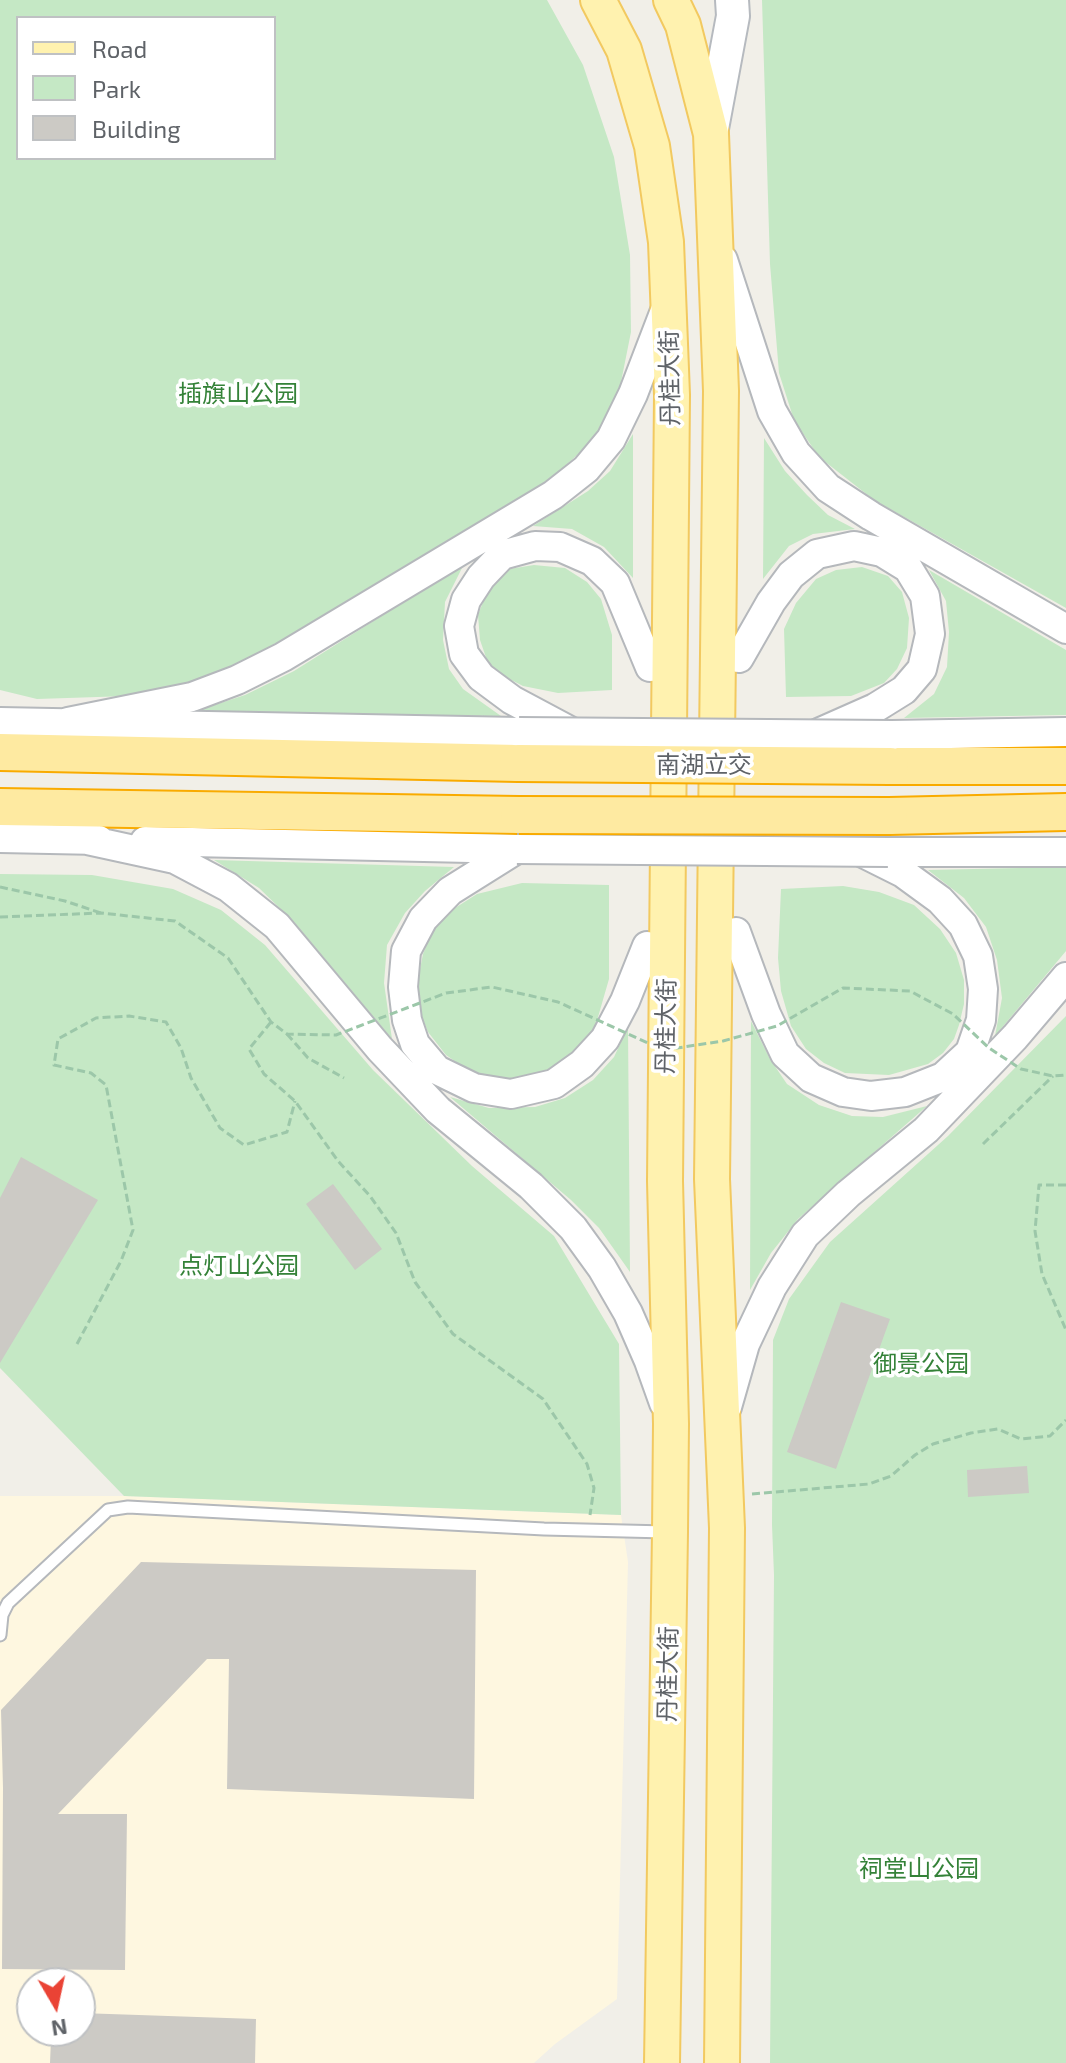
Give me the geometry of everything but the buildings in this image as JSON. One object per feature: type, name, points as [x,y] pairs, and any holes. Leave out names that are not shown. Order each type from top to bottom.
[{"type":"highway","name":"南湖立交","points":[[0,752],[518,748],[891,751],[1066,766]]},
{"type":"highway","name":"南湖立交","points":[[0,807],[518,832],[889,816],[1066,812]]},
{"type":"main road","name":"丹桂大街","points":[[598,0],[624,50],[652,146],[666,242],[670,355],[665,1181],[671,1424],[662,2063]]},
{"type":"main road","name":"丹桂大街","points":[[671,0],[683,25],[711,134],[721,391],[712,1179],[726,1495],[722,2063]]},
{"type":"main road","points":[[711,134],[733,16],[732,0]]},
{"type":"main road","points":[[718,304],[741,400],[733,1169],[718,1271]]},
{"type":"main road","points":[[667,1278],[645,1174],[652,418],[670,355]]},
{"type":"street","points":[[716,234],[758,374],[772,411],[796,453],[828,488],[860,509],[1066,629]]},
{"type":"street","points":[[68,722],[192,697],[237,680],[283,657],[553,495],[586,469],[611,439],[633,394],[668,304]]},
{"type":"street","points":[[572,732],[481,677],[464,654],[459,626],[466,600],[481,577],[502,555],[535,546],[560,547],[592,561],[615,583],[650,667]]},
{"type":"street","points":[[739,658],[791,575],[817,554],[854,546],[882,552],[908,568],[925,596],[930,634],[922,669],[904,690],[875,708],[814,735]]},
{"type":"street","points":[[0,722],[68,722],[518,748],[572,732],[814,735],[891,751],[1066,732]]},
{"type":"street","points":[[518,832],[450,891],[423,919],[406,951],[403,987],[407,1020],[415,1044],[437,1070],[474,1088],[511,1094],[554,1084],[582,1064],[605,1039],[625,1001],[647,946]]},
{"type":"street","points":[[0,838],[518,832],[874,852],[1066,852]]},
{"type":"street","points":[[83,839],[175,859],[228,887],[277,926],[380,1049],[438,1110],[531,1186],[573,1228],[602,1268],[628,1313],[671,1424]]},
{"type":"street","points":[[736,932],[766,1014],[785,1054],[811,1078],[843,1092],[871,1096],[905,1092],[943,1077],[970,1052],[981,1020],[983,989],[978,956],[963,925],[940,900],[874,852]]},
{"type":"street","points":[[724,1415],[745,1344],[772,1287],[805,1235],[848,1194],[926,1130],[1015,1037],[1066,977]]},
{"type":"lane","points":[[0,1635],[2,1615],[8,1603],[108,1510],[128,1507],[578,1531],[670,1532]]},
{"type":"path","points":[[0,887],[65,901],[101,913]]},
{"type":"path","points":[[0,917],[101,913],[175,921],[228,958],[271,1022],[287,1034],[308,1058],[344,1078]]},
{"type":"path","points":[[287,1034],[336,1035],[446,993],[492,987],[558,1002],[648,1043],[677,1048],[723,1041],[777,1026],[843,988],[910,991],[953,1014],[989,1048],[1021,1069],[1053,1076],[1066,1075]]},
{"type":"path","points":[[77,1344],[121,1261],[133,1230],[106,1085],[91,1073],[54,1065],[58,1039],[96,1018],[129,1016],[166,1022],[181,1048],[191,1078],[220,1128],[244,1145],[287,1132],[295,1101]]},
{"type":"path","points":[[271,1022],[249,1049],[264,1074],[295,1101],[338,1161],[370,1196],[396,1233],[415,1282],[453,1334],[543,1399],[587,1464],[594,1488],[591,1514],[578,1531]]},
{"type":"path","points":[[983,1144],[1053,1076]]},
{"type":"path","points":[[1066,1185],[1039,1185],[1035,1231],[1042,1274],[1066,1330]]},
{"type":"path","points":[[726,1495],[792,1493],[869,1484],[891,1476],[933,1444],[998,1429],[1021,1439],[1050,1436],[1066,1420]]},
{"type":"shaded area","points":[[0,1496],[124,1496],[621,1515],[628,1562],[617,1999],[534,2063],[0,2063]]},
{"type":"green space","name":"插旗山公园","points":[[0,0],[547,0],[583,65],[614,157],[630,255],[631,332],[619,392],[597,437],[544,485],[271,649],[206,679],[128,696],[37,699],[0,690]]},
{"type":"green space","points":[[762,0],[1066,0],[1066,608],[874,500],[819,457],[794,420],[779,373],[770,264]]},
{"type":"green space","points":[[633,434],[633,578],[604,547],[572,529],[533,526],[588,491],[610,471]]},
{"type":"green space","points":[[764,438],[785,471],[807,495],[828,515],[855,529],[813,534],[789,546],[763,579]]},
{"type":"green space","points":[[464,564],[445,602],[443,640],[449,669],[463,689],[501,716],[190,713],[245,695],[294,671]]},
{"type":"green space","points":[[534,565],[565,568],[587,582],[601,599],[612,635],[612,690],[558,693],[523,686],[490,669],[480,640],[478,615],[488,589],[509,569]]},
{"type":"green space","points":[[862,567],[888,576],[902,592],[909,618],[907,648],[897,669],[884,683],[851,696],[786,697],[784,629],[796,603],[816,579],[836,570]]},
{"type":"green space","points":[[929,570],[1066,650],[1066,715],[904,718],[934,694],[947,667],[949,632],[946,601]]},
{"type":"green space","points":[[214,860],[454,867],[405,913],[387,945],[384,983],[392,1039],[294,922],[259,888]]},
{"type":"green space","points":[[1066,867],[1066,951],[995,1036],[1002,998],[997,960],[986,927],[964,898],[928,870]]},
{"type":"green space","name":"点灯山公园","points":[[0,874],[92,875],[173,889],[221,910],[265,945],[373,1070],[472,1166],[554,1236],[619,1344],[621,1515],[124,1496],[0,1368]]},
{"type":"green space","points":[[522,883],[609,885],[609,979],[596,1024],[579,1050],[556,1069],[527,1080],[494,1080],[469,1071],[446,1055],[428,1032],[418,1007],[418,979],[423,954],[433,930],[455,908],[477,894]]},
{"type":"green space","points":[[843,886],[879,892],[914,905],[940,929],[956,953],[964,980],[964,1004],[959,1025],[954,1039],[943,1053],[928,1064],[889,1075],[845,1073],[824,1063],[806,1049],[791,1026],[781,991],[778,958],[781,889]]},
{"type":"green space","name":"祠堂山公园","points":[[1066,1016],[1066,2063],[770,2063],[773,1340],[789,1299],[830,1242],[948,1136]]},
{"type":"green space","points":[[751,1021],[787,1084],[819,1105],[852,1116],[883,1117],[927,1106],[798,1219],[771,1253],[750,1290]]},
{"type":"green space","points":[[628,1027],[630,1272],[599,1228],[571,1200],[450,1097],[489,1108],[535,1107],[565,1098],[593,1080],[614,1057]]},
{"type":"park label","name":"御景公园","points":[[921,1364]]}]
